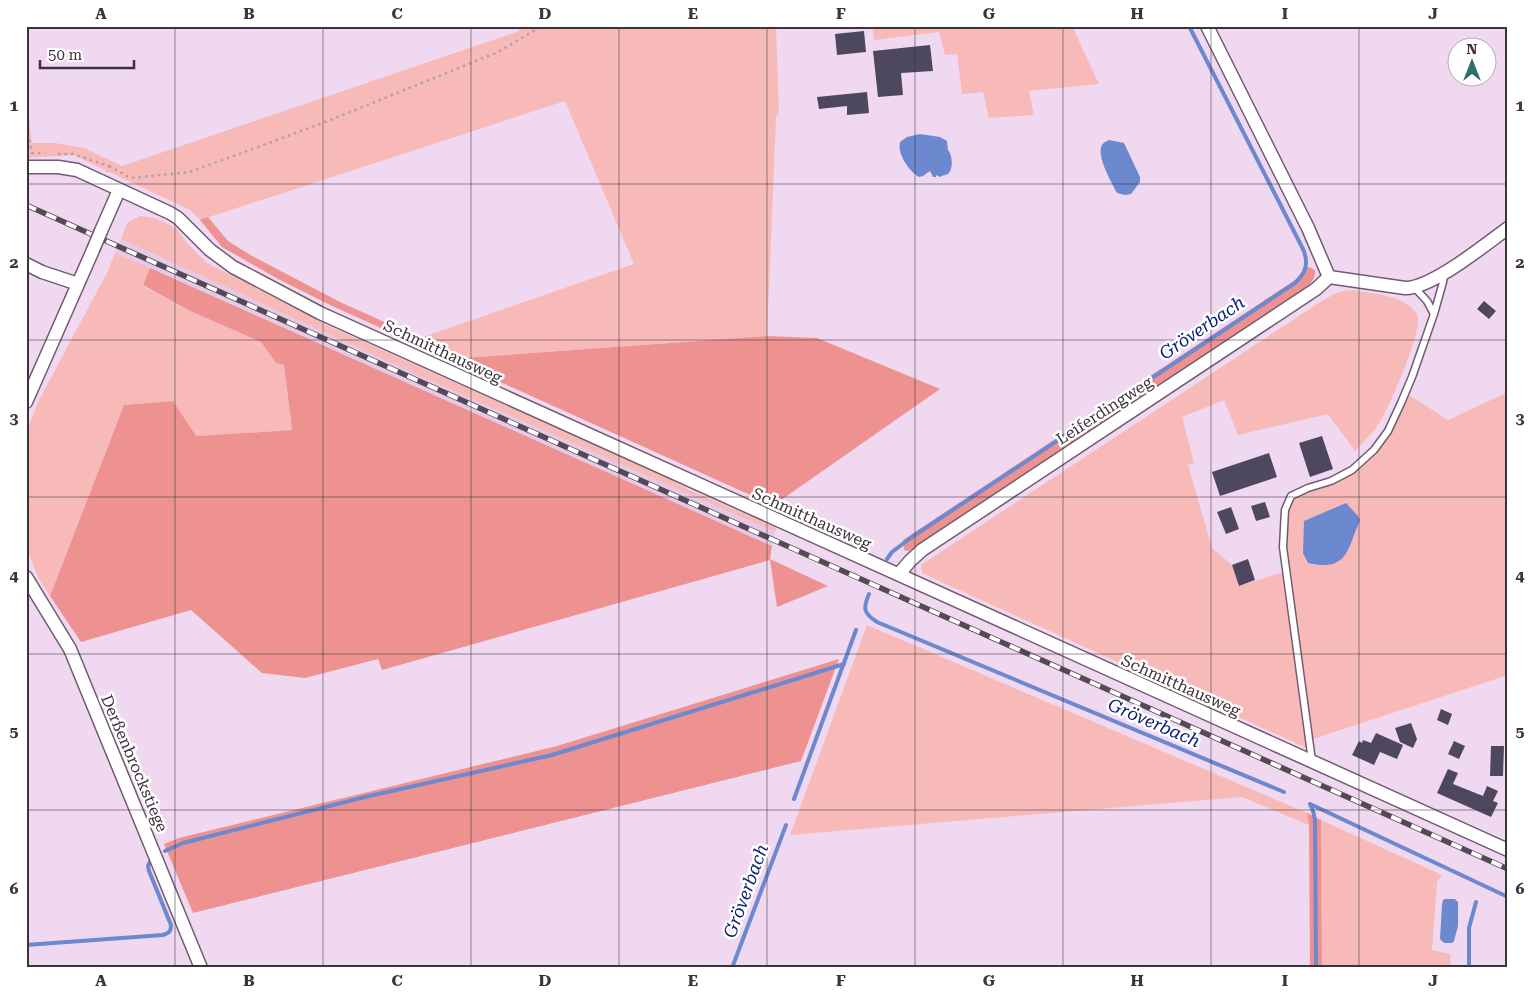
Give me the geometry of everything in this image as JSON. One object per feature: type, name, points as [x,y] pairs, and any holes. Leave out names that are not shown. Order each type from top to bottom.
[{"type":"street","points":[[1207,26],[1308,228],[1329,276],[1405,288],[1414,287],[1444,273],[1508,228]]},
{"type":"street","points":[[26,167],[68,168],[88,174],[119,190],[26,402]]},
{"type":"street","name":"Schmitthausweg","points":[[119,190],[178,218],[210,250],[233,267],[314,309],[479,386],[1508,850]]},
{"type":"street","points":[[26,264],[42,272],[78,284]]},
{"type":"street","name":"Leiferdingweg","points":[[899,574],[922,550],[1316,289],[1329,276]]},
{"type":"street","name":"Derßenbrockstiege","points":[[26,577],[70,650],[201,968]]},
{"type":"lane","points":[[1312,762],[1284,547],[1285,510],[1291,496],[1308,488],[1331,481],[1352,470],[1374,450],[1388,431],[1412,377],[1434,314],[1444,273]]},
{"type":"lane","points":[[1414,287],[1427,301],[1434,314]]},
{"type":"path","points":[[109,166],[131,178],[190,172],[328,121],[498,52],[542,26]]},
{"type":"shaded area","points":[[523,26],[776,26],[779,112],[776,117],[767,336],[465,358],[420,338],[634,264],[565,101],[200,220],[190,210],[73,155],[26,158],[26,96],[32,143],[55,143],[84,148],[122,166],[517,32]]},
{"type":"shaded area","points":[[873,26],[1072,26],[1099,84],[1029,91],[1034,115],[989,118],[983,92],[962,94],[957,54],[945,55],[939,32],[874,40]]},
{"type":"shaded area","points":[[140,216],[155,218],[176,228],[188,244],[207,263],[326,325],[667,477],[689,490],[776,527],[775,532],[431,381],[121,239],[127,223]]},
{"type":"shaded area","points":[[208,217],[228,241],[252,256],[340,302],[464,358],[767,336],[817,338],[940,389],[781,500],[779,508],[330,305],[278,279],[222,247],[200,220]]},
{"type":"shaded area","points":[[121,239],[431,381],[775,532],[772,546],[115,253]]},
{"type":"shaded area","points":[[115,253],[150,268],[143,286],[190,311],[261,342],[276,363],[284,365],[292,430],[195,436],[173,401],[124,405],[50,596],[38,577],[26,547],[26,432],[39,400],[107,273]]},
{"type":"shaded area","points":[[1304,267],[1315,270],[1314,278],[1297,295],[909,551],[904,550],[903,540],[1295,280],[1302,274]]},
{"type":"shaded area","points":[[150,268],[772,546],[770,559],[828,586],[777,607],[770,560],[382,670],[378,659],[305,678],[262,673],[191,610],[81,642],[50,596],[124,405],[173,401],[196,436],[292,430],[284,365],[276,363],[261,342],[190,311],[143,285]]},
{"type":"shaded area","points":[[1350,290],[1396,299],[1412,308],[1417,314],[1416,334],[1411,350],[1385,414],[1374,430],[1355,451],[1328,414],[1238,435],[1224,400],[1182,417],[1194,463],[1188,465],[1212,548],[1232,565],[1239,586],[1287,571],[1285,510],[1291,496],[1352,470],[1374,450],[1406,393],[1448,420],[1508,392],[1508,675],[1310,740],[1311,750],[922,573],[921,565],[1317,304],[1336,293]]},
{"type":"shaded area","points":[[867,625],[1307,813],[1309,825],[1242,797],[790,835]]},
{"type":"shaded area","points":[[839,659],[801,761],[193,913],[164,844],[179,838],[557,746]]},
{"type":"shaded area","points":[[1307,813],[1321,820],[1322,968],[1310,968],[1309,825]]},
{"type":"shaded area","points":[[1321,820],[1442,875],[1437,882],[1432,950],[1450,954],[1451,968],[1322,968]]},
{"type":"water","points":[[920,134],[940,137],[947,141],[952,162],[948,174],[933,177],[930,171],[919,177],[911,171],[900,152],[900,142],[907,137]]},
{"type":"water","points":[[1109,140],[1124,143],[1140,177],[1140,182],[1131,194],[1117,193],[1106,171],[1101,148]]},
{"type":"water","points":[[1346,503],[1360,520],[1344,556],[1339,561],[1331,564],[1308,563],[1303,553],[1304,521]]},
{"type":"water","points":[[1445,899],[1455,899],[1458,902],[1458,926],[1452,943],[1444,943],[1440,939],[1442,905]]},
{"type":"building","points":[[864,31],[866,52],[837,55],[835,34]]},
{"type":"building","points":[[930,45],[933,71],[901,73],[903,95],[878,97],[873,51]]},
{"type":"building","points":[[867,92],[869,113],[847,115],[847,106],[819,109],[817,97]]},
{"type":"building","points":[[1484,301],[1496,311],[1489,319],[1477,309]]},
{"type":"building","points":[[1322,436],[1333,469],[1310,477],[1299,443]]},
{"type":"building","points":[[1269,453],[1277,477],[1220,496],[1212,472]]},
{"type":"building","points":[[1265,502],[1270,517],[1256,521],[1251,506]]},
{"type":"building","points":[[1231,507],[1239,529],[1226,534],[1217,512]]},
{"type":"building","points":[[1248,559],[1255,580],[1239,586],[1232,565]]},
{"type":"building","points":[[1441,709],[1452,714],[1448,725],[1437,720]]},
{"type":"building","points":[[1411,723],[1417,739],[1413,748],[1400,742],[1395,728]]},
{"type":"building","points":[[1376,733],[1403,745],[1397,759],[1380,752],[1374,765],[1352,755],[1359,741],[1362,743],[1363,740],[1371,743]]},
{"type":"building","points":[[1454,741],[1465,746],[1459,759],[1448,754]]},
{"type":"building","points":[[1491,746],[1504,746],[1503,776],[1490,776]]},
{"type":"building","points":[[1448,769],[1458,773],[1453,784],[1483,796],[1487,786],[1498,791],[1493,801],[1498,803],[1491,817],[1437,793]]},
{"type":"waterway","name":"Gröverbach","points":[[887,559],[892,552],[912,537],[1295,283],[1304,272],[1306,259],[1303,249],[1189,26]]},
{"type":"waterway","name":"Gröverbach","points":[[869,594],[865,607],[869,616],[877,622],[1284,792]]},
{"type":"waterway","name":"Gröverbach","points":[[794,799],[856,630]]},
{"type":"waterway","points":[[165,851],[183,843],[365,797],[552,755],[844,664]]},
{"type":"waterway","points":[[1310,804],[1508,897]]},
{"type":"waterway","name":"Gröverbach","points":[[1310,804],[1315,820],[1316,968]]},
{"type":"waterway","name":"Gröverbach","points":[[732,968],[786,825]]},
{"type":"waterway","points":[[26,945],[163,935],[168,933],[171,925],[149,871],[148,866],[150,862]]},
{"type":"waterway","points":[[1469,968],[1469,928],[1476,902]]},
{"type":"railway","points":[[26,205],[1508,869]]}]
